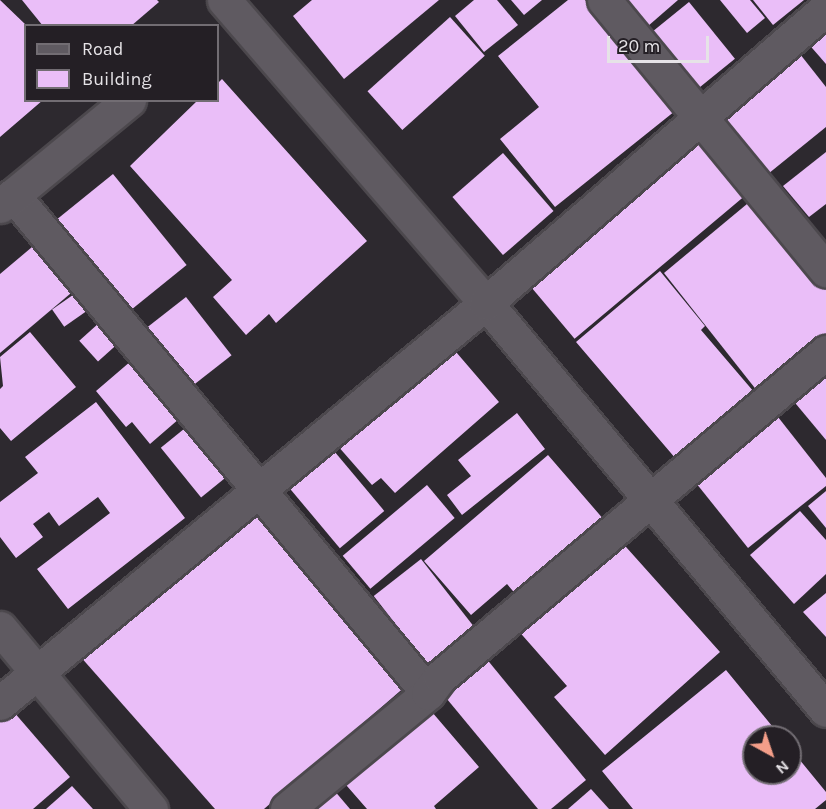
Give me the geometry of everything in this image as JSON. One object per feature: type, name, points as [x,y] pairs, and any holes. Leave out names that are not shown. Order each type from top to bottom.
[{"type":"street","points":[[604,0],[826,270]]},
{"type":"street","points":[[0,703],[261,491],[486,303],[826,8]]},
{"type":"street","points":[[232,11],[486,303],[648,501],[826,710]]},
{"type":"street","points":[[127,102],[7,201],[261,491],[428,693]]},
{"type":"street","points":[[287,809],[428,693],[440,676],[826,352]]},
{"type":"street","points":[[0,628],[38,670],[151,809]]},
{"type":"building","points":[[0,0],[25,24],[24,102],[41,102],[0,137]]},
{"type":"building","points":[[22,0],[157,0],[159,2],[133,24],[41,24]]},
{"type":"building","points":[[312,0],[439,0],[344,79],[293,16]]},
{"type":"building","points":[[474,0],[497,0],[518,25],[484,52],[455,16]]},
{"type":"building","points":[[511,0],[542,0],[524,15]]},
{"type":"building","points":[[568,0],[585,0],[675,111],[555,207],[500,139],[539,107],[498,56]]},
{"type":"building","points":[[612,0],[678,0],[640,33]]},
{"type":"building","points":[[720,0],[750,0],[765,18],[747,33]]},
{"type":"building","points":[[753,0],[804,0],[773,25]]},
{"type":"building","points":[[689,2],[735,59],[691,94],[645,37]]},
{"type":"building","points":[[450,17],[485,56],[402,130],[368,91]]},
{"type":"building","points":[[826,23],[826,64],[806,41]]},
{"type":"building","points":[[796,49],[826,87],[826,127],[763,178],[713,115]]},
{"type":"building","points":[[222,79],[367,241],[276,323],[269,314],[246,335],[213,297],[232,280],[130,166],[196,102],[219,102],[219,82]]},
{"type":"building","points":[[690,131],[745,196],[575,339],[520,274]]},
{"type":"building","points":[[826,152],[826,204],[809,217],[783,186]]},
{"type":"building","points":[[503,153],[554,211],[503,255],[452,197]]},
{"type":"building","points":[[113,174],[187,265],[124,315],[51,224]]},
{"type":"building","points":[[753,199],[826,287],[826,335],[758,392],[664,273]]},
{"type":"building","points":[[38,242],[77,288],[0,353],[0,274]]},
{"type":"building","points":[[660,271],[705,326],[701,330],[754,392],[676,459],[576,342]]},
{"type":"building","points":[[80,290],[92,307],[64,327],[52,310]]},
{"type":"building","points":[[186,297],[232,355],[186,391],[140,333]]},
{"type":"building","points":[[109,314],[128,335],[98,362],[79,341]]},
{"type":"building","points":[[30,332],[76,387],[11,441],[0,428],[0,389],[3,386],[0,357]]},
{"type":"building","points":[[444,338],[499,402],[395,493],[381,478],[372,485],[330,437]]},
{"type":"building","points":[[138,355],[187,412],[150,444],[132,422],[126,427],[96,391]]},
{"type":"building","points":[[826,369],[826,440],[791,398]]},
{"type":"building","points":[[96,402],[185,518],[68,609],[37,569],[110,513],[98,497],[59,526],[49,512],[33,524],[43,537],[16,558],[0,537],[0,502],[38,473],[25,457]]},
{"type":"building","points":[[517,413],[545,449],[462,515],[447,495],[471,476],[458,460]]},
{"type":"building","points":[[778,417],[826,478],[826,486],[748,548],[696,483]]},
{"type":"building","points":[[195,420],[235,470],[201,497],[161,448]]},
{"type":"building","points":[[329,445],[384,511],[340,548],[285,482]]},
{"type":"building","points":[[548,455],[605,521],[518,597],[507,584],[471,615],[424,561]]},
{"type":"building","points":[[427,485],[455,518],[370,589],[343,556]]},
{"type":"building","points":[[826,491],[826,528],[808,506]]},
{"type":"building","points":[[256,502],[407,685],[264,809],[215,809],[79,655]]},
{"type":"building","points":[[800,511],[826,540],[826,574],[794,604],[750,555]]},
{"type":"building","points":[[618,538],[720,652],[605,755],[554,697],[567,686],[516,628]]},
{"type":"building","points":[[421,559],[475,628],[427,664],[374,596]]},
{"type":"building","points":[[826,593],[826,637],[803,612]]},
{"type":"building","points":[[485,657],[586,780],[551,809],[538,809],[442,693]]},
{"type":"building","points":[[726,670],[771,725],[742,725],[742,785],[802,785],[802,763],[826,792],[826,800],[815,809],[633,809],[602,771]]},
{"type":"building","points":[[426,705],[479,767],[434,806],[436,809],[367,809],[340,778]]},
{"type":"building","points":[[13,711],[70,777],[33,809],[0,809],[0,722]]},
{"type":"building","points":[[72,786],[93,809],[46,809]]},
{"type":"building","points":[[333,789],[350,809],[308,809]]},
{"type":"building","points":[[591,789],[609,809],[568,809]]}]
